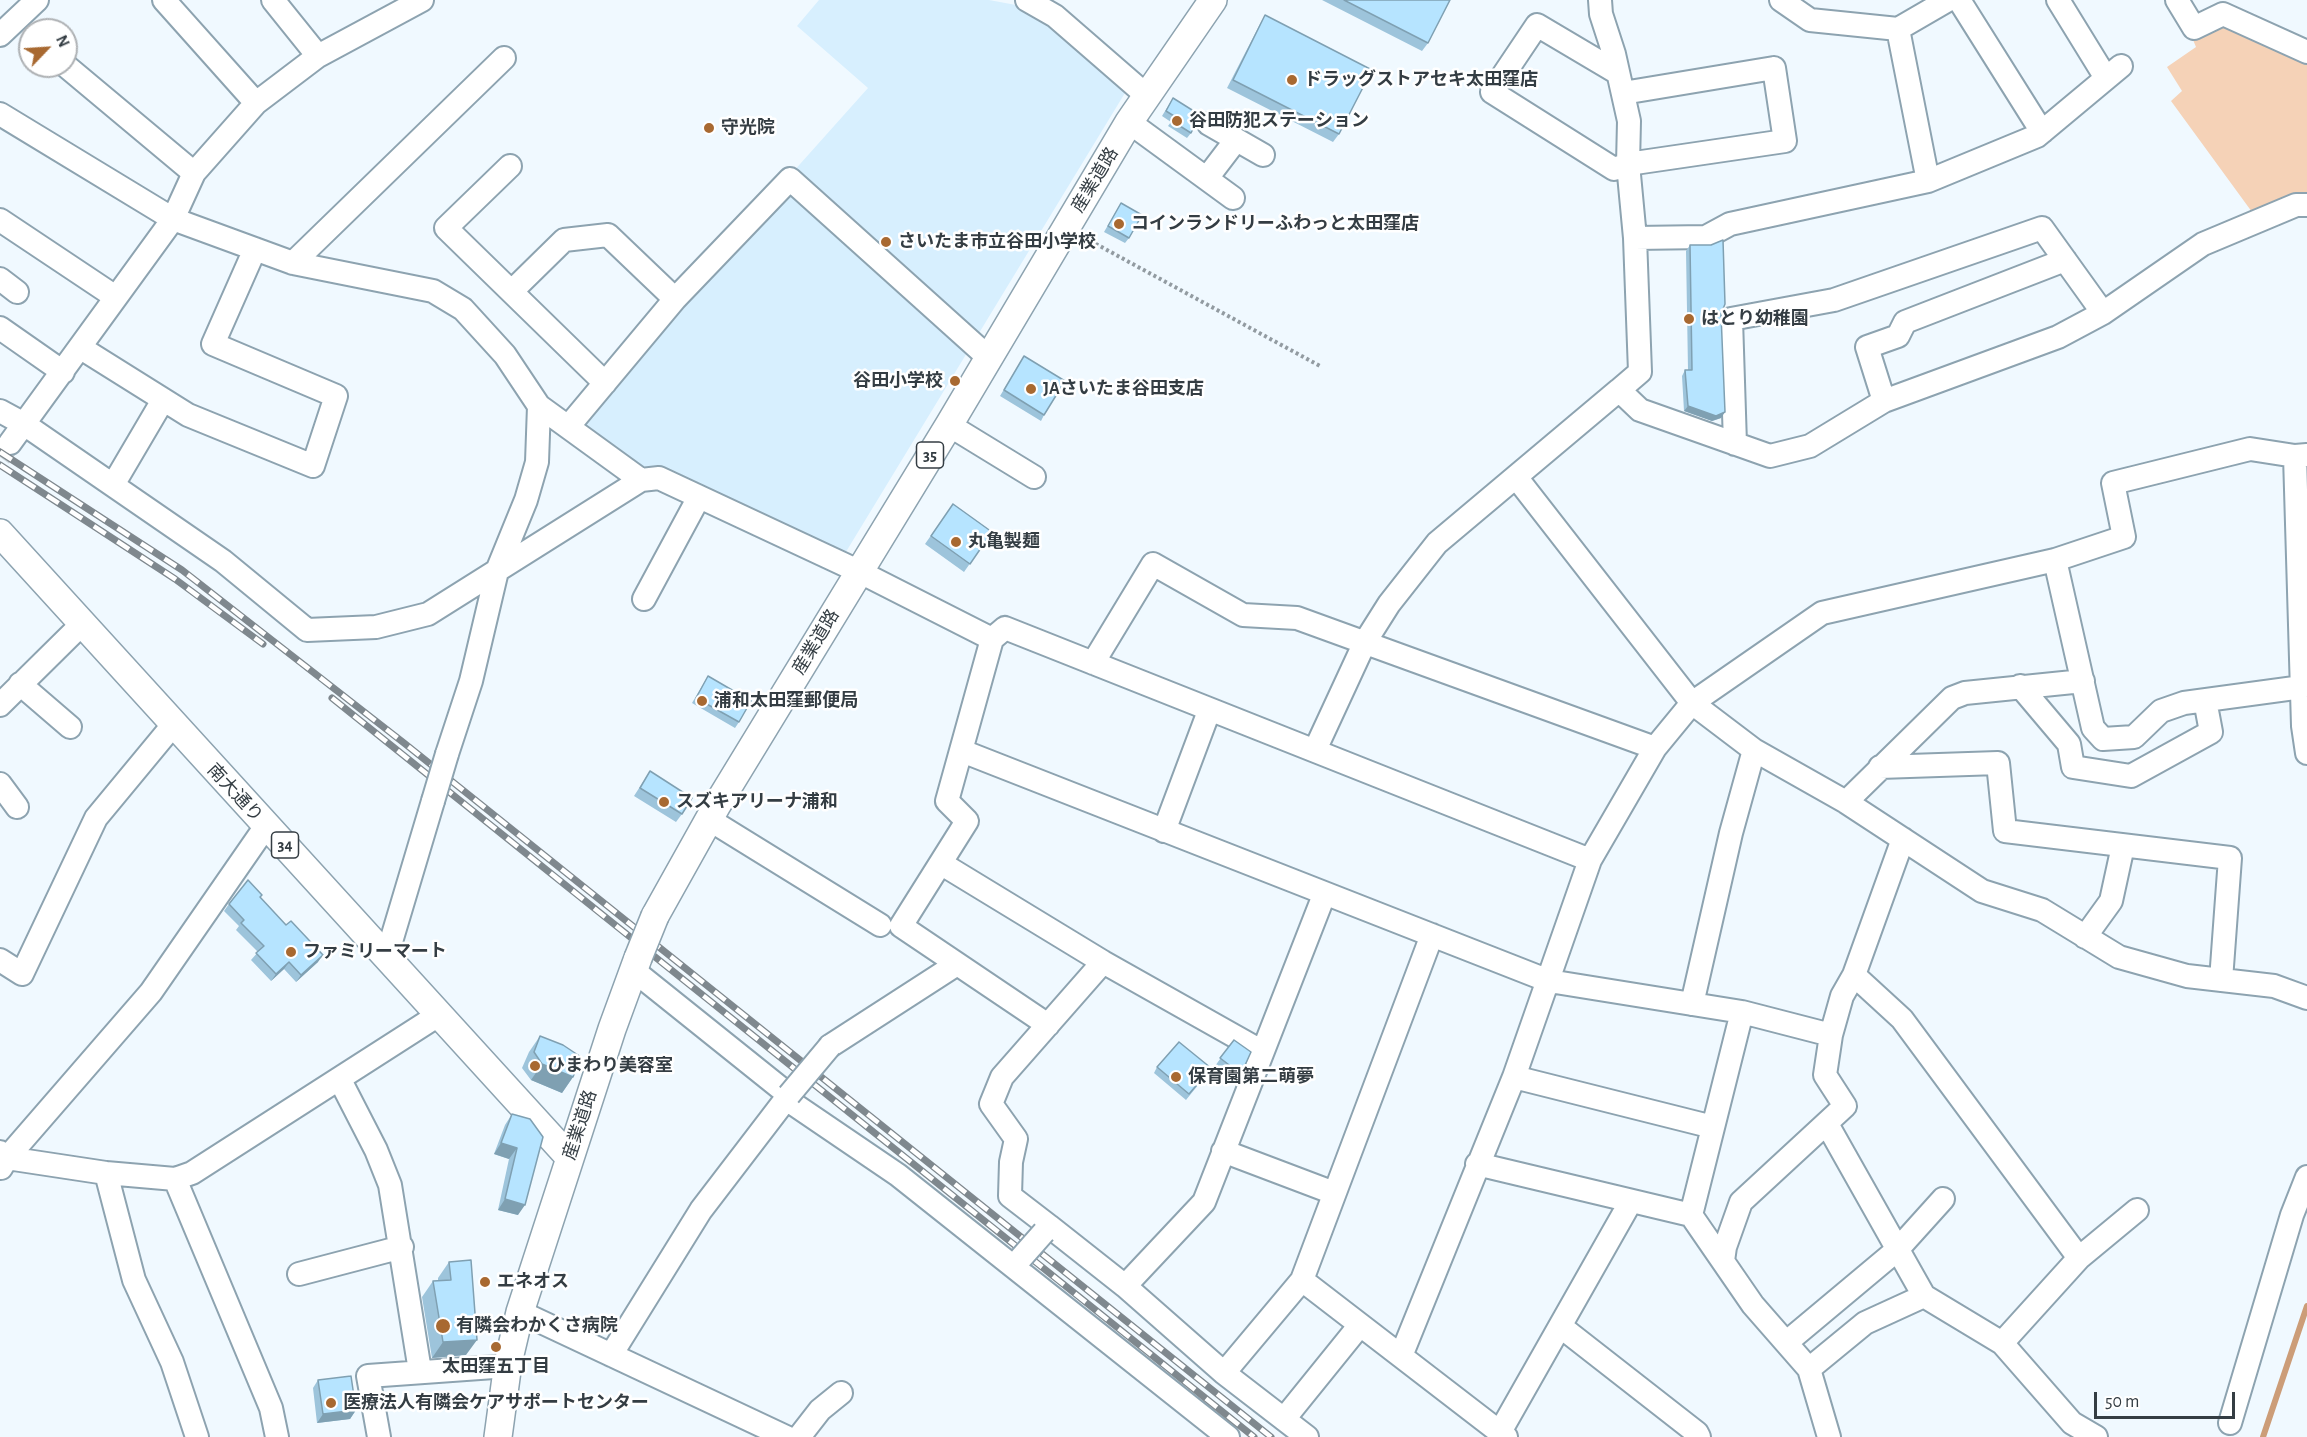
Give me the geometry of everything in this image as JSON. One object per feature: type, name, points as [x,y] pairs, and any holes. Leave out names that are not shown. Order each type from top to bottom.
[{"type":"main road","name":"産業道路","points":[[498,1437],[508,1366],[520,1312],[569,1157],[636,964],[656,916],[710,820],[858,571],[949,425],[1146,94],[1213,0]]},
{"type":"main road","name":"南大通り","points":[[0,533],[172,725],[387,955],[569,1157]]},
{"type":"street","points":[[28,18],[37,0]]},
{"type":"street","points":[[164,0],[256,103]]},
{"type":"street","points":[[273,0],[318,56]]},
{"type":"street","points":[[10,443],[81,348],[114,296],[172,219],[194,173],[256,103],[318,56],[422,0]]},
{"type":"street","points":[[1027,0],[1055,16],[1146,94]]},
{"type":"street","points":[[1315,750],[1365,642],[1389,604],[1437,543],[1641,372],[1635,238],[1628,164],[1629,121],[1621,83],[1601,14],[1600,0]]},
{"type":"street","points":[[1781,0],[1810,20],[1898,29],[1948,0]]},
{"type":"street","points":[[1959,0],[2042,132]]},
{"type":"street","points":[[1635,238],[1706,237],[1730,224],[1928,181],[2042,132],[2114,72],[2058,0]]},
{"type":"street","points":[[2177,0],[2194,28],[2223,14],[2243,0]]},
{"type":"street","points":[[2223,14],[2307,52]]},
{"type":"street","points":[[1537,25],[1621,83],[1774,68],[1785,141],[1628,164],[1614,170],[1492,92],[1537,25]]},
{"type":"street","points":[[0,35],[18,28]]},
{"type":"street","points":[[1898,29],[1928,181]]},
{"type":"street","points":[[293,263],[504,58]]},
{"type":"street","points":[[78,76],[194,173]]},
{"type":"street","points":[[0,114],[172,219],[293,263],[433,291],[463,309],[505,355],[539,406],[641,480]]},
{"type":"street","points":[[1129,122],[1233,198]]},
{"type":"street","points":[[1209,124],[1263,155]]},
{"type":"street","points":[[1207,178],[1236,140]]},
{"type":"street","points":[[510,166],[446,228],[605,383]]},
{"type":"street","points":[[568,427],[675,299],[790,179],[988,357]]},
{"type":"street","points":[[1619,390],[1641,410],[1770,456],[1810,446],[1884,400],[2058,338],[2103,313],[2203,244],[2296,205],[2307,205]]},
{"type":"street","points":[[0,220],[114,296]]},
{"type":"street","points":[[1735,444],[1731,319],[1834,300],[2042,228],[2103,313]]},
{"type":"street","points":[[512,291],[564,240],[608,235],[675,299]]},
{"type":"street","points":[[81,348],[188,415],[313,466],[336,396],[213,344],[255,249]]},
{"type":"street","points":[[1884,400],[1868,347],[1898,336],[1905,322],[2065,260]]},
{"type":"street","points":[[0,328],[63,372]]},
{"type":"street","points":[[113,485],[163,400]]},
{"type":"street","points":[[387,955],[471,681],[497,571],[526,500],[537,462],[539,406]]},
{"type":"street","points":[[0,411],[24,424],[223,561],[307,630],[376,627],[428,614],[641,480],[659,478],[998,634],[1093,663],[1209,711],[1315,750],[1590,860]]},
{"type":"street","points":[[949,425],[1034,477]]},
{"type":"street","points":[[1401,1356],[1514,1077],[1590,860],[1655,748],[1692,703],[1822,613],[2055,560],[2124,537],[2114,483],[2250,449],[2301,456],[2302,687],[2307,753]]},
{"type":"street","points":[[1516,477],[1692,703],[1754,750],[1846,802],[1982,891],[2042,910],[2119,957],[2187,976],[2274,986],[2307,998]]},
{"type":"street","points":[[644,599],[699,497]]},
{"type":"street","points":[[2055,560],[2092,728],[2103,739],[2134,737],[2161,711],[2184,703],[2302,687]]},
{"type":"street","points":[[1093,663],[1153,564],[1243,615],[1297,618],[1655,748]]},
{"type":"street","points":[[0,705],[82,624]]},
{"type":"street","points":[[998,634],[946,801],[967,821],[901,926],[1048,1025]]},
{"type":"street","points":[[1846,802],[1952,698],[1965,693],[2083,681]]},
{"type":"street","points":[[20,684],[70,728]]},
{"type":"street","points":[[2020,686],[2068,744],[2073,767],[2131,776],[2211,732],[2205,700]]},
{"type":"street","points":[[1164,831],[1209,711]]},
{"type":"street","points":[[0,960],[22,974],[96,818],[172,725]]},
{"type":"street","points":[[1692,1004],[1731,833],[1754,750]]},
{"type":"street","points":[[962,751],[1324,895],[1549,981],[1742,1012],[1831,1035]]},
{"type":"street","points":[[1881,767],[1998,763],[2005,831],[2230,858],[2222,980]]},
{"type":"street","points":[[0,784],[17,807]]},
{"type":"street","points":[[710,820],[880,926]]},
{"type":"street","points":[[2,1160],[151,992],[266,826]]},
{"type":"street","points":[[1723,1261],[1725,1247],[1741,1202],[1845,1106],[1825,1075],[1831,1035],[1842,996],[1854,975],[1903,839]]},
{"type":"street","points":[[2085,937],[2111,901],[2123,846]]},
{"type":"street","points":[[942,864],[1103,962],[1261,1051]]},
{"type":"street","points":[[1125,1287],[1204,1202],[1261,1051],[1324,895]]},
{"type":"street","points":[[1224,1372],[1302,1280],[1432,935]]},
{"type":"street","points":[[1103,962],[1002,1077],[991,1104],[1016,1139],[1011,1162],[1010,1196],[1046,1229],[1125,1287],[1224,1372],[1307,1437]]},
{"type":"street","points":[[636,964],[789,1095],[795,1105],[898,1175],[1017,1263],[1228,1437]]},
{"type":"street","points":[[611,1355],[701,1210],[789,1095],[830,1046],[957,964]]},
{"type":"street","points":[[1854,975],[1902,1019],[2079,1258]]},
{"type":"street","points":[[1690,1215],[1742,1012]]},
{"type":"street","points":[[2,1160],[175,1179],[192,1173],[440,1014]]},
{"type":"street","points":[[1514,1077],[1713,1127]]},
{"type":"street","points":[[339,1080],[376,1150],[390,1185],[402,1247],[420,1371]]},
{"type":"street","points":[[1827,1124],[1924,1296],[2002,1342],[2072,1423],[2096,1437]]},
{"type":"street","points":[[1223,1151],[1334,1193]]},
{"type":"street","points":[[1478,1164],[1690,1215],[1753,1305],[1809,1369],[1829,1437]]},
{"type":"street","points":[[106,1173],[134,1280],[172,1362],[197,1437]]},
{"type":"street","points":[[2230,1424],[2292,1215],[2307,1177]]},
{"type":"street","points":[[175,1179],[271,1408],[278,1437]]},
{"type":"street","points":[[1786,1342],[1897,1250],[1943,1199]]},
{"type":"street","points":[[1302,1280],[1503,1434],[1560,1326],[1631,1201]]},
{"type":"street","points":[[2002,1342],[2079,1258],[2137,1210]]},
{"type":"street","points":[[1017,1263],[1046,1229]]},
{"type":"street","points":[[299,1274],[402,1247]]},
{"type":"street","points":[[1809,1369],[1865,1323],[1924,1296]]},
{"type":"street","points":[[520,1312],[786,1437]]},
{"type":"street","points":[[1284,1419],[1360,1325]]},
{"type":"street","points":[[1560,1326],[1697,1433],[1699,1437]]},
{"type":"street","points":[[379,1437],[368,1376],[508,1366]]},
{"type":"street","points":[[799,1437],[820,1410],[841,1393]]},
{"type":"path","points":[[1066,228],[1320,366]]},
{"type":"shaded area","name":"さいたま市立谷田小学校","points":[[819,0],[989,0],[1016,5],[1055,21],[1128,88],[841,560],[644,471],[589,433],[583,422],[792,173],[868,88],[797,26]]},
{"type":"shaded area","points":[[2218,22],[2307,62],[2307,193],[2295,194],[2252,212],[2171,101],[2182,91],[2167,67],[2196,47],[2191,35]]},
{"type":"building","points":[[1344,0],[1450,0],[1428,43]]},
{"type":"building","points":[[1265,15],[1372,70],[1339,134],[1233,80]]},
{"type":"building","points":[[1173,98],[1200,115],[1191,133],[1172,121],[1174,116],[1166,111]]},
{"type":"building","points":[[1121,203],[1142,215],[1129,238],[1108,226]]},
{"type":"building","points":[[1723,240],[1725,304],[1721,314],[1725,412],[1716,416],[1688,406],[1685,370],[1692,370],[1690,245],[1711,245]]},
{"type":"building","points":[[1024,356],[1065,381],[1044,415],[1004,390]]},
{"type":"building","name":"丸亀製麺","points":[[953,504],[992,532],[970,564],[931,536]]},
{"type":"building","points":[[708,676],[751,701],[739,722],[696,698]]},
{"type":"building","points":[[650,771],[692,798],[682,814],[640,788]]},
{"type":"building","points":[[248,880],[286,925],[291,921],[323,955],[301,975],[289,962],[276,974],[256,953],[264,946],[241,923],[244,920],[229,904]]},
{"type":"building","points":[[540,1036],[563,1045],[581,1057],[573,1077],[542,1064],[534,1052]]},
{"type":"building","points":[[1234,1040],[1251,1052],[1241,1074],[1220,1058]]},
{"type":"building","points":[[1179,1042],[1211,1068],[1189,1094],[1157,1067]]},
{"type":"building","points":[[512,1114],[530,1119],[543,1137],[525,1205],[505,1199],[517,1148],[501,1143]]},
{"type":"building","points":[[471,1260],[477,1340],[443,1342],[433,1281],[451,1280],[449,1262]]},
{"type":"building","name":"医療法人有隣会ケアサポートセンター","points":[[351,1376],[356,1410],[323,1414],[318,1380]]},
{"type":"waterway","points":[[2263,1437],[2307,1306]]},
{"type":"tunnel","points":[[0,457],[10,443]]},
{"type":"railway","points":[[0,452],[182,570],[404,743],[1271,1437]]},
{"type":"railway","points":[[0,465],[175,579],[263,644]]},
{"type":"railway","points":[[332,698],[1254,1437]]},
{"type":"place","name":"ドラッグストアセキ太田窪店","points":[[1292,80]]},
{"type":"place","name":"谷田防犯ステーション","points":[[1177,121]]},
{"type":"place","name":"守光院","points":[[709,128]]},
{"type":"place","name":"コインランドリーふわっと太田窪店","points":[[1119,224]]},
{"type":"place","name":"さいたま市立谷田小学校","points":[[886,242]]},
{"type":"place","name":"はとり幼稚園","points":[[1689,319]]},
{"type":"place","name":"谷田小学校","points":[[955,381]]},
{"type":"place","name":"JAさいたま谷田支店","points":[[1031,389]]},
{"type":"place","name":"丸亀製麺","points":[[956,542]]},
{"type":"place","name":"浦和太田窪郵便局","points":[[702,701]]},
{"type":"place","name":"スズキアリーナ浦和","points":[[664,802]]},
{"type":"place","name":"ファミリーマート","points":[[291,952]]},
{"type":"place","name":"ひまわり美容室","points":[[535,1066]]},
{"type":"place","name":"保育園第二萌夢","points":[[1176,1077]]},
{"type":"place","name":"エネオス","points":[[485,1282]]},
{"type":"place","name":"有隣会わかくさ病院","points":[[443,1326]]},
{"type":"place","name":"太田窪五丁目","points":[[496,1347]]},
{"type":"place","name":"医療法人有隣会ケアサポートセンター","points":[[331,1403]]}]
